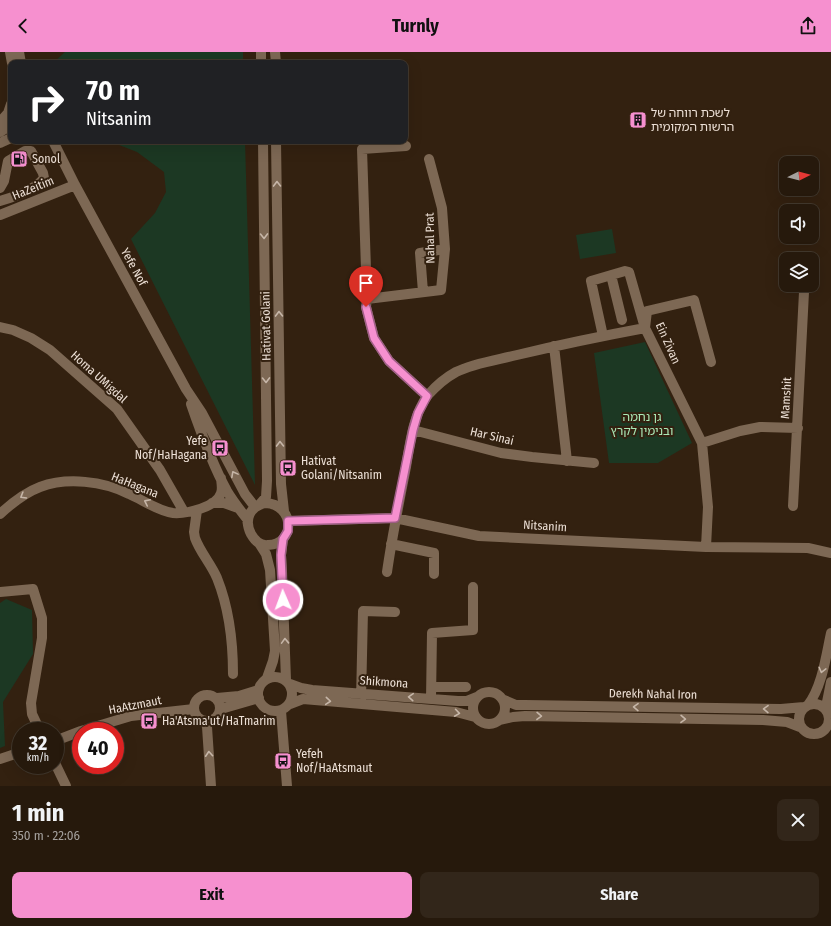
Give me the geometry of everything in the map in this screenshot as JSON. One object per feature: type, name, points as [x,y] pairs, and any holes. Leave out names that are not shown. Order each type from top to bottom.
[{"type":"street","points":[[13,60],[19,52]]},
{"type":"street","points":[[0,122],[8,113]]},
{"type":"street","name":"Yefe Nof","points":[[49,144],[61,157]]},
{"type":"street","name":"Yefe Nof","points":[[54,144],[75,185],[186,389],[202,413],[245,494],[258,505]]},
{"type":"street","name":"Hativat Golani","points":[[258,505],[266,497],[268,481],[263,144]]},
{"type":"street","name":"Hativat Golani","points":[[276,144],[281,490],[284,511]]},
{"type":"street","points":[[406,146],[362,149],[367,299],[366,307],[374,338],[389,361],[427,396]]},
{"type":"street","points":[[0,188],[4,180],[8,161],[25,150],[31,151],[43,173],[44,178],[36,185],[0,201]]},
{"type":"street","name":"Nahal Prat","points":[[367,299],[441,290],[445,249],[442,208],[429,159]]},
{"type":"street","name":"HaZeitim","points":[[0,215],[75,185]]},
{"type":"street","points":[[423,292],[420,253],[445,249]]},
{"type":"street","points":[[387,572],[395,518],[413,430],[418,413],[427,396],[438,384],[456,372],[473,365],[554,346],[645,328],[629,272],[625,271],[591,281],[603,336]]},
{"type":"street","points":[[610,275],[622,320]]},
{"type":"street","name":"Mamshit","points":[[793,506],[804,292]]},
{"type":"street","name":"Ein Zivan","points":[[706,547],[708,507],[702,443],[645,328],[647,311],[694,300],[711,362]]},
{"type":"street","name":"Homa UMigdal","points":[[0,327],[13,330],[31,338],[50,350],[117,409],[160,470],[184,512]]},
{"type":"street","points":[[554,346],[567,461]]},
{"type":"street","name":"Yefe Nof","points":[[186,389],[205,441],[221,478],[227,491],[247,520],[248,525]]},
{"type":"street","points":[[702,443],[740,431],[760,427],[798,428]]},
{"type":"street","name":"Har Sinai","points":[[413,430],[501,452],[594,463]]},
{"type":"street","points":[[212,503],[221,494],[221,478]]},
{"type":"street","name":"HaHagana","points":[[0,514],[13,502],[39,487],[55,483],[68,482],[106,485],[127,493],[162,510],[173,513],[197,510],[212,503]]},
{"type":"street","points":[[212,503],[224,503],[238,508]]},
{"type":"street","points":[[271,503],[284,511],[288,521],[288,531],[279,543],[272,546],[265,546],[252,537],[248,525],[249,516],[258,505],[271,503]]},
{"type":"street","points":[[197,510],[194,538],[216,578],[224,600],[233,652],[233,674]]},
{"type":"street","name":"Nitsanim","points":[[288,521],[395,518],[479,536],[706,547],[803,548],[831,552]]},
{"type":"street","points":[[283,539],[282,563],[288,682],[293,694],[290,704],[286,708],[280,711],[265,708],[258,694],[262,682],[267,678],[278,676],[288,682]]},
{"type":"street","points":[[259,543],[266,554],[270,570],[274,661],[267,678]]},
{"type":"street","points":[[391,544],[434,553],[434,574]]},
{"type":"street","name":"Nitsanim","points":[[803,548],[831,544]]},
{"type":"street","points":[[431,699],[432,633],[473,630],[473,587]]},
{"type":"street","points":[[0,592],[33,589],[42,618],[42,638],[31,703],[32,714],[36,722]]},
{"type":"street","points":[[362,704],[363,611],[395,612]]},
{"type":"street","points":[[831,633],[819,685],[812,700],[798,715],[800,727],[806,733],[821,733],[828,725],[827,702],[831,682]]},
{"type":"street","name":"Shikmona","points":[[288,682],[301,688],[312,690],[362,694],[467,701],[477,697]]},
{"type":"street","points":[[432,688],[466,687]]},
{"type":"street","points":[[481,693],[496,693],[502,699],[505,706],[505,711],[500,720],[496,723],[486,724],[475,717],[473,705],[481,693]]},
{"type":"street","points":[[211,786],[207,727],[205,722],[197,717],[194,709],[197,700],[204,695],[213,696],[216,698],[258,694]]},
{"type":"street","points":[[205,722],[214,720],[221,709],[258,694]]},
{"type":"street","points":[[216,698],[221,709]]},
{"type":"street","name":"Shikmona","points":[[290,704],[303,699],[456,712],[475,717]]},
{"type":"street","name":"Derekh Nahal Iron","points":[[502,699],[516,705],[781,709],[806,706]]},
{"type":"street","points":[[806,706],[813,704],[822,706],[828,714]]},
{"type":"street","name":"HaAtzmaut","points":[[111,722],[131,716],[194,709]]},
{"type":"street","points":[[280,711],[287,786]]},
{"type":"street","name":"Derekh Nahal Iron","points":[[500,720],[524,716],[755,720],[782,722],[800,727]]},
{"type":"street","points":[[0,759],[12,755]]},
{"type":"street","points":[[60,774],[66,786]]},
{"type":"green space","points":[[65,52],[243,52],[243,60],[56,60]]},
{"type":"green space","points":[[117,144],[245,144],[255,485],[131,239],[155,213],[166,192],[164,172],[137,152]]},
{"type":"green space","points":[[612,229],[616,253],[580,259],[576,235]]},
{"type":"green space","name":"גן נחמה ובנימין לקרץ","points":[[645,342],[692,443],[658,463],[609,463],[594,353]]},
{"type":"green space","points":[[6,599],[32,610],[33,654],[3,702],[5,746],[0,748],[0,603]]},
{"type":"place","name":"לשכת רווחה של הרשות המקומית","points":[[638,120]]},
{"type":"place","name":"Sonol","points":[[19,159]]},
{"type":"place","name":"Yefe Nof/HaHagana","points":[[220,448]]},
{"type":"place","name":"Hativat Golani/Nitsanim","points":[[288,468]]},
{"type":"place","name":"Ha'Atsma'ut/HaTmarim","points":[[149,721]]},
{"type":"place","name":"Yefeh Nof/HaAtsmaut","points":[[283,761]]},
{"type":"route","points":[[283,600],[281,555],[283,539],[288,531],[288,521],[395,518],[413,430],[418,413],[427,396],[389,361],[374,338],[366,307]]}]
